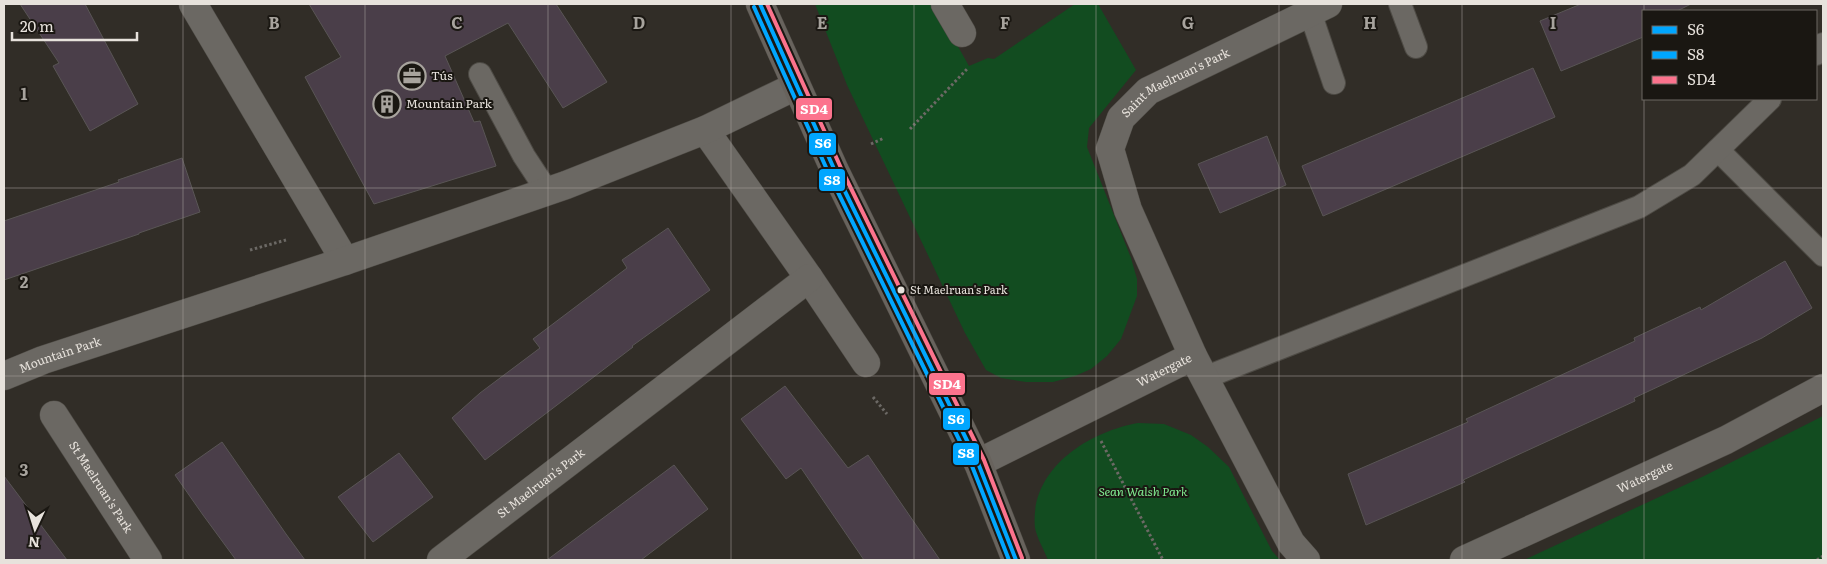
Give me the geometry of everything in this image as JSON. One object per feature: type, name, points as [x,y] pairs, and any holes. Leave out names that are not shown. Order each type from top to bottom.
[{"type":"main road","points":[[760,4],[835,170],[978,463],[1010,559]]},
{"type":"street","points":[[193,4],[345,260]]},
{"type":"street","points":[[945,4],[962,33]]},
{"type":"street","name":"Saint Maelruan's Park","points":[[1198,367],[1128,210],[1110,149],[1121,118],[1148,91],[1319,8]]},
{"type":"street","name":"Mountain Park","points":[[4,376],[43,360],[547,191],[705,130],[796,86]]},
{"type":"street","points":[[705,130],[866,363]]},
{"type":"street","name":"St Maelruan's Park","points":[[441,560],[809,278]]},
{"type":"street","name":"Watergate","points":[[978,463],[1198,367],[1281,524],[1306,560]]},
{"type":"street","name":"Watergate","points":[[1464,560],[1726,440],[1823,388]]},
{"type":"street","name":"St Maelruan's Park","points":[[54,415],[148,560]]},
{"type":"lane","points":[[1400,4],[1416,47]]},
{"type":"lane","points":[[1319,8],[1334,83]]},
{"type":"lane","points":[[480,74],[524,156],[547,191]]},
{"type":"lane","points":[[1198,367],[1639,207],[1692,175],[1769,100]]},
{"type":"lane","points":[[1718,150],[1823,255]]},
{"type":"path","points":[[910,129],[969,66]]},
{"type":"path","points":[[871,144],[884,138]]},
{"type":"path","points":[[250,250],[286,240]]},
{"type":"path","points":[[1101,440],[1163,560]]},
{"type":"path","points":[[1817,560],[1823,556]]},
{"type":"green space","points":[[815,4],[934,4],[969,66],[988,58],[994,59],[1075,4],[1098,4],[1136,70],[1089,128],[1087,147],[1131,258],[1137,279],[1137,296],[1121,339],[1107,356],[1091,369],[1053,382],[1026,382],[1001,378],[986,370],[965,333],[847,85]]},
{"type":"green space","points":[[1823,416],[1823,560],[1524,560],[1704,476]]},
{"type":"green space","name":"Sean Walsh Park","points":[[1138,423],[1164,424],[1191,435],[1208,447],[1229,467],[1272,551],[1280,560],[1048,560],[1035,528],[1036,507],[1042,488],[1052,471],[1082,445],[1100,435]]},
{"type":"building","points":[[20,4],[85,4],[138,104],[90,131],[53,66],[59,63]]},
{"type":"building","name":"Mountain Park","points":[[309,4],[556,4],[607,82],[563,108],[508,23],[445,56],[474,122],[480,121],[496,166],[374,204],[305,77],[341,57]]},
{"type":"building","points":[[1581,4],[1691,4],[1679,10],[1642,10],[1642,37],[1561,71],[1540,21]]},
{"type":"building","points":[[1533,68],[1555,117],[1323,216],[1302,166]]},
{"type":"building","points":[[1267,136],[1286,185],[1220,213],[1198,164]]},
{"type":"building","points":[[182,158],[200,212],[4,280],[4,221],[119,182],[118,180]]},
{"type":"building","points":[[668,228],[710,290],[632,346],[485,460],[452,418],[480,393],[540,348],[533,339],[627,268],[622,260]]},
{"type":"building","points":[[1785,261],[1812,308],[1762,338],[1634,398],[1635,401],[1463,480],[1465,482],[1366,525],[1348,474],[1468,422],[1466,419],[1635,341],[1634,338],[1700,307],[1701,310]]},
{"type":"building","points":[[785,386],[848,468],[868,455],[940,560],[864,560],[801,468],[786,479],[741,419]]},
{"type":"building","points":[[222,442],[305,560],[236,560],[203,515],[175,475]]},
{"type":"building","points":[[399,453],[433,497],[373,542],[338,497]]},
{"type":"building","points":[[674,465],[708,509],[641,560],[547,560]]},
{"type":"building","points":[[4,476],[67,560],[4,560]]},
{"type":"transit line","name":"S6","points":[[760,4],[835,171],[978,463],[1016,560]]},
{"type":"transit line","name":"SD4","points":[[767,4],[841,168],[984,460],[1022,558]]},
{"type":"transit line","name":"S8","points":[[754,7],[829,174],[972,466],[1009,560]]},
{"type":"place","name":"Tús","points":[[412,76]]},
{"type":"place","name":"Mountain Park","points":[[387,104]]},
{"type":"place","name":"St Maelruan's Park","points":[[901,290]]}]
